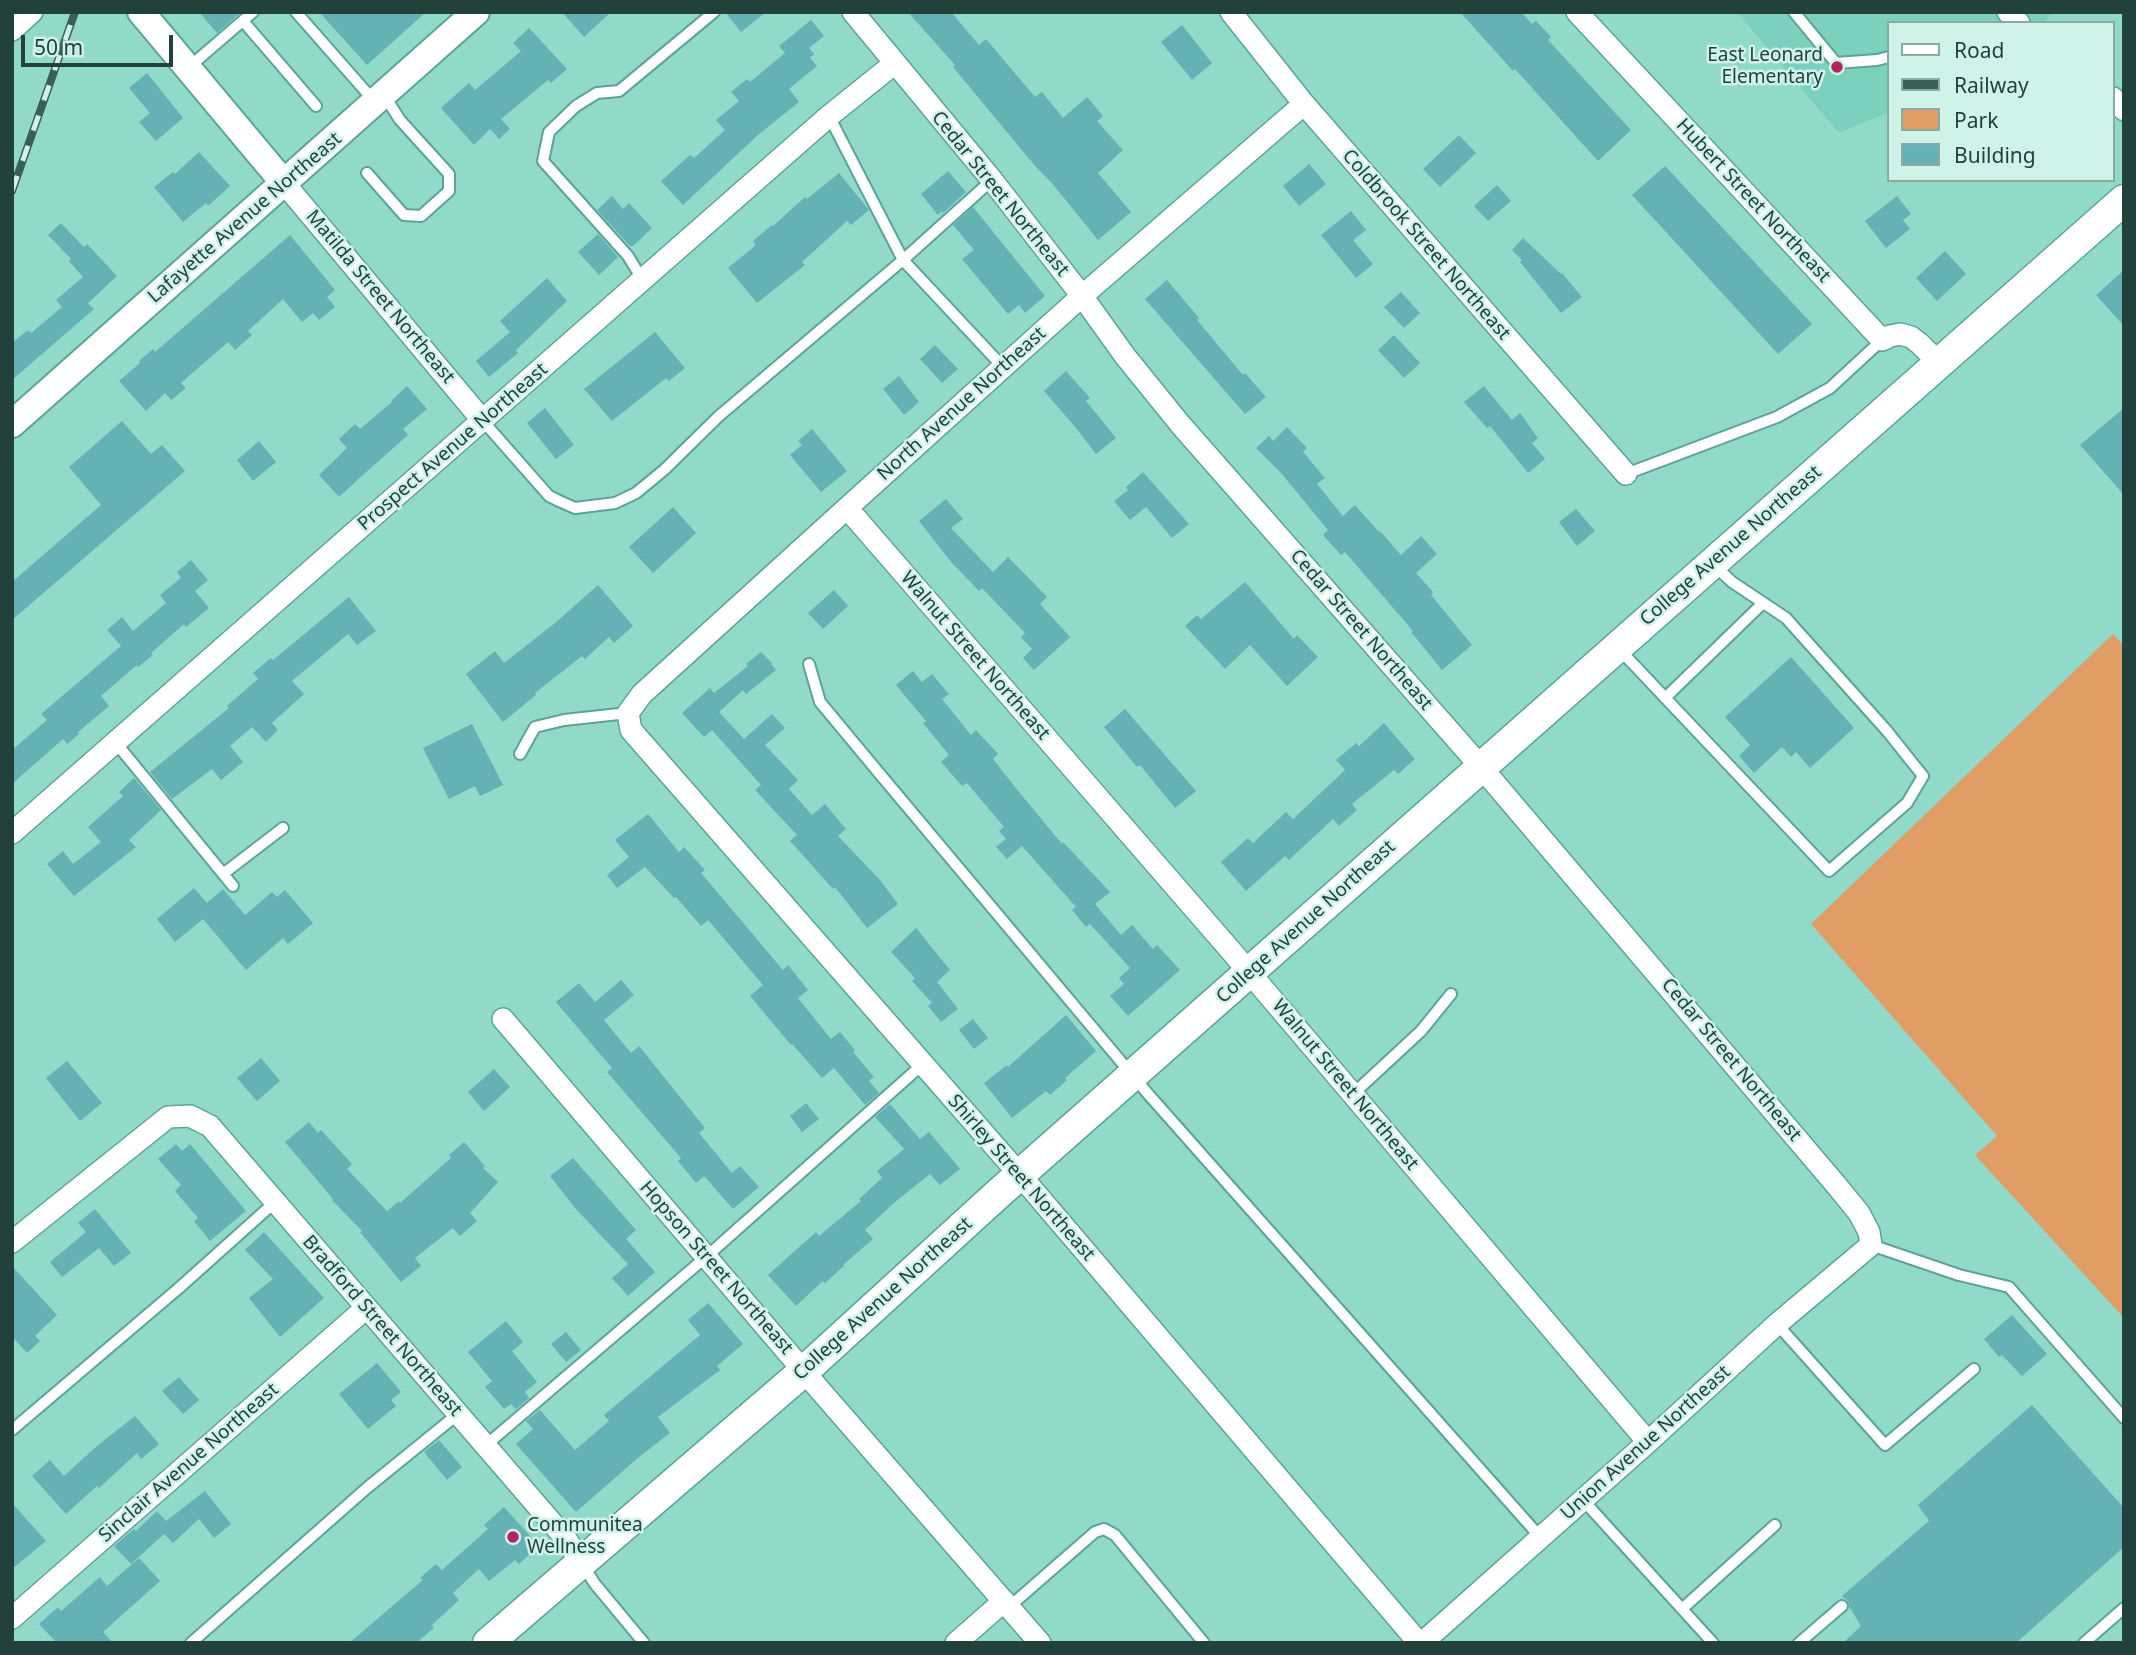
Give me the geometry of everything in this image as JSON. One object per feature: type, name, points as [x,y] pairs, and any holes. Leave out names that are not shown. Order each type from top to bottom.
[{"type":"main road","name":"College Avenue Northeast","points":[[488,1643],[580,1561],[804,1371],[1020,1175],[1481,766],[2124,200]]},
{"type":"street","points":[[12,30],[32,12]]},
{"type":"street","name":"Matilda Street Northeast","points":[[141,12],[483,421]]},
{"type":"street","name":"Lafayette Avenue Northeast","points":[[12,424],[477,12]]},
{"type":"street","name":"Cedar Street Northeast","points":[[853,12],[992,180],[1180,424],[1481,766],[1837,1185],[1865,1223],[1871,1245]]},
{"type":"street","name":"Coldbrook Street Northeast","points":[[1231,12],[1304,104],[1626,474]]},
{"type":"street","name":"Hubert Street Northeast","points":[[1577,12],[1882,340]]},
{"type":"street","name":"Prospect Avenue Northeast","points":[[12,833],[642,279],[829,116],[895,63]]},
{"type":"street","name":"North Avenue Northeast","points":[[628,713],[642,694],[1082,296],[1304,104]]},
{"type":"street","points":[[1882,340],[1900,334],[1911,337],[1939,363]]},
{"type":"street","name":"Walnut Street Northeast","points":[[847,508],[1353,1094],[1648,1442]]},
{"type":"street","name":"Shirley Street Northeast","points":[[628,713],[631,730],[1020,1175],[1421,1643]]},
{"type":"street","name":"Hopson Street Northeast","points":[[503,1019],[1040,1643]]},
{"type":"street","name":"Bradford Street Northeast","points":[[12,1242],[168,1117],[190,1116],[211,1126],[566,1539],[580,1561]]},
{"type":"street","name":"Union Avenue Northeast","points":[[1421,1643],[1777,1324],[1871,1245]]},
{"type":"street","name":"Sinclair Avenue Northeast","points":[[12,1618],[366,1308]]},
{"type":"street","points":[[956,1643],[1006,1604]]},
{"type":"lane","points":[[188,68],[253,12]]},
{"type":"lane","points":[[296,12],[449,174],[449,191],[421,215],[404,215],[367,173]]},
{"type":"lane","points":[[642,279],[628,256],[543,162],[550,132],[576,106],[597,93],[619,91],[714,12]]},
{"type":"lane","points":[[1794,12],[1836,62],[1888,57]]},
{"type":"lane","points":[[243,21],[316,106]]},
{"type":"lane","points":[[829,116],[903,260],[1003,368]]},
{"type":"lane","points":[[483,421],[549,496],[575,508],[615,503],[636,493],[664,470],[719,416],[903,260],[992,180]]},
{"type":"lane","points":[[1626,474],[1777,417],[1829,388],[1882,340]]},
{"type":"lane","points":[[1617,647],[1829,871],[1907,803],[1923,776],[1887,731],[1786,618],[1731,582],[1712,563]]},
{"type":"lane","points":[[1665,698],[1763,603]]},
{"type":"lane","points":[[808,664],[820,702],[1133,1075],[1541,1538]]},
{"type":"lane","points":[[520,754],[535,727],[564,720],[628,713]]},
{"type":"lane","points":[[116,743],[233,886]]},
{"type":"lane","points":[[223,874],[283,828]]},
{"type":"lane","points":[[1353,1094],[1421,1031],[1451,994]]},
{"type":"lane","points":[[485,1446],[706,1257],[923,1064]]},
{"type":"lane","points":[[12,1430],[275,1202]]},
{"type":"lane","points":[[1871,1245],[1959,1275],[2009,1287],[2124,1418]]},
{"type":"lane","points":[[1777,1324],[1885,1445],[1974,1369]]},
{"type":"lane","points":[[191,1643],[368,1488],[458,1414]]},
{"type":"lane","points":[[1583,1500],[1713,1643]]},
{"type":"lane","points":[[1682,1609],[1775,1525]]},
{"type":"lane","points":[[1006,1604],[1095,1532],[1104,1529],[1115,1535],[1204,1643]]},
{"type":"lane","points":[[580,1561],[595,1584],[644,1643]]},
{"type":"lane","points":[[1799,1643],[1842,1606]]},
{"type":"lane","points":[[2084,1643],[2120,1612],[2124,1625]]},
{"type":"lane","points":[[1695,1643],[1704,1633]]},
{"type":"shaded area","name":"East Leonard Elementary","points":[[1737,12],[2052,12],[2045,21],[1888,21],[1888,112],[1839,133]]},
{"type":"green space","points":[[2113,634],[2124,646],[2124,1318],[1975,1155],[1997,1136],[1811,924]]},
{"type":"building","points":[[199,12],[241,12],[217,33]]},
{"type":"building","points":[[319,12],[426,12],[367,65]]},
{"type":"building","points":[[562,12],[611,12],[584,37]]},
{"type":"building","points":[[725,12],[766,12],[741,32]]},
{"type":"building","points":[[908,12],[951,12],[979,45],[986,39],[1035,97],[1042,92],[1063,118],[1087,97],[1103,116],[1097,121],[1123,150],[1098,173],[1131,212],[1098,240],[953,67],[955,65]]},
{"type":"building","points":[[1460,12],[1521,12],[1532,24],[1536,21],[1551,37],[1548,40],[1631,130],[1598,161]]},
{"type":"building","points":[[811,20],[824,36],[809,48],[814,54],[810,58],[817,66],[789,89],[799,102],[758,135],[683,205],[661,181],[690,155],[694,158],[725,130],[716,120],[739,101],[731,92],[747,79],[750,82],[785,53],[779,46]]},
{"type":"building","points":[[1182,25],[1212,63],[1192,80],[1161,42]]},
{"type":"building","points":[[529,28],[567,69],[551,83],[548,80],[501,119],[510,129],[499,139],[490,129],[474,145],[441,108],[469,83],[475,90],[521,51],[513,43]]},
{"type":"building","points":[[147,73],[183,118],[156,141],[139,122],[150,113],[129,88]]},
{"type":"building","points":[[1459,135],[1476,153],[1440,187],[1423,169]]},
{"type":"building","points":[[199,152],[230,186],[208,206],[206,203],[183,222],[154,187],[173,172],[175,174]]},
{"type":"building","points":[[1309,164],[1326,184],[1299,206],[1283,186]]},
{"type":"building","points":[[1665,166],[1812,324],[1778,354],[1632,195]]},
{"type":"building","points":[[948,171],[966,192],[938,215],[921,194]]},
{"type":"building","points":[[839,173],[869,210],[851,225],[847,221],[802,262],[805,265],[757,303],[728,268],[756,245],[753,241],[805,197],[807,199]]},
{"type":"building","points":[[1497,185],[1511,201],[1488,221],[1474,206]]},
{"type":"building","points":[[612,196],[623,209],[629,203],[652,228],[633,246],[630,246],[597,210]]},
{"type":"building","points":[[1897,196],[1911,214],[1903,220],[1910,229],[1886,248],[1865,221]]},
{"type":"building","points":[[973,207],[1045,296],[1025,313],[1019,305],[1008,314],[962,259],[974,250],[953,225]]},
{"type":"building","points":[[1351,211],[1366,230],[1353,240],[1373,264],[1356,278],[1321,235]]},
{"type":"building","points":[[61,223],[84,247],[87,244],[117,276],[88,303],[94,309],[12,380],[12,343],[28,330],[31,333],[62,307],[56,300],[83,277],[69,261],[71,259],[48,235]]},
{"type":"building","points":[[598,234],[618,257],[599,275],[578,252]]},
{"type":"building","points":[[290,235],[335,290],[327,297],[335,307],[319,320],[313,313],[302,322],[283,299],[248,331],[252,335],[235,350],[228,342],[181,383],[186,388],[171,400],[165,393],[146,411],[119,381],[153,349],[155,352]]},
{"type":"building","points":[[1523,238],[1562,273],[1582,297],[1561,313],[1512,250]]},
{"type":"building","points":[[1945,251],[1966,274],[1937,301],[1916,278]]},
{"type":"building","points":[[2124,270],[2124,326],[2096,295]]},
{"type":"building","points":[[547,278],[567,301],[516,350],[518,353],[489,377],[476,361],[510,332],[500,321]]},
{"type":"building","points":[[1167,280],[1243,375],[1245,373],[1266,397],[1245,414],[1145,299]]},
{"type":"building","points":[[1401,292],[1420,313],[1404,328],[1384,307]]},
{"type":"building","points":[[655,332],[685,368],[669,381],[666,378],[612,421],[584,389]]},
{"type":"building","points":[[1394,335],[1420,363],[1404,378],[1378,350]]},
{"type":"building","points":[[935,345],[958,369],[942,383],[920,359]]},
{"type":"building","points":[[1066,371],[1090,398],[1086,401],[1116,438],[1096,454],[1044,391]]},
{"type":"building","points":[[899,376],[919,402],[904,415],[883,389]]},
{"type":"building","points":[[407,386],[427,409],[403,429],[408,435],[339,497],[319,475],[347,448],[339,439],[355,424],[360,429]]},
{"type":"building","points":[[1484,386],[1512,420],[1520,413],[1538,438],[1532,443],[1545,459],[1528,473],[1490,426],[1487,428],[1464,402]]},
{"type":"building","points":[[545,408],[574,445],[556,459],[527,423]]},
{"type":"building","points":[[2124,408],[2124,495],[2080,445]]},
{"type":"building","points":[[122,421],[151,454],[162,445],[185,471],[12,620],[12,582],[101,505],[69,467]]},
{"type":"building","points":[[1287,427],[1307,448],[1303,452],[1325,478],[1317,484],[1343,516],[1355,505],[1401,555],[1421,536],[1437,554],[1416,573],[1472,645],[1442,670],[1411,632],[1413,631],[1345,552],[1341,555],[1323,535],[1328,530],[1281,473],[1256,448],[1269,436],[1273,441]]},
{"type":"building","points":[[812,429],[847,471],[821,492],[790,455],[802,445],[798,441]]},
{"type":"building","points":[[259,441],[276,462],[253,481],[237,460]]},
{"type":"building","points":[[1143,472],[1189,524],[1172,538],[1146,507],[1130,520],[1114,501],[1128,490],[1126,487]]},
{"type":"building","points":[[946,499],[963,519],[951,528],[993,572],[1008,557],[1047,597],[1040,604],[1070,637],[1034,670],[1023,658],[1032,649],[1021,637],[1025,633],[982,588],[979,591],[952,563],[919,521]]},
{"type":"building","points":[[673,507],[696,533],[653,573],[629,547]]},
{"type":"building","points":[[1576,509],[1595,531],[1577,546],[1559,522]]},
{"type":"building","points":[[191,560],[208,580],[195,591],[209,608],[186,627],[184,624],[151,653],[153,655],[101,696],[109,706],[78,732],[79,734],[67,744],[63,739],[12,784],[12,750],[47,720],[41,714],[121,646],[107,630],[122,617],[133,631],[166,603],[160,595],[181,578],[177,572]]},
{"type":"building","points":[[1245,582],[1294,639],[1297,635],[1318,657],[1287,686],[1250,645],[1225,669],[1185,626],[1197,615],[1201,619]]},
{"type":"building","points":[[598,585],[633,626],[614,643],[609,637],[585,659],[582,656],[503,722],[466,674],[495,651],[504,663]]},
{"type":"building","points":[[834,590],[848,606],[823,629],[808,613]]},
{"type":"building","points":[[349,597],[376,631],[357,645],[348,634],[292,681],[304,694],[272,723],[278,730],[266,742],[252,727],[230,746],[243,762],[221,780],[212,769],[172,799],[150,772],[229,708],[227,706],[258,679],[253,673],[271,658],[273,660]]},
{"type":"building","points":[[761,652],[776,670],[746,694],[743,690],[719,712],[744,739],[772,714],[785,728],[765,745],[798,780],[789,789],[812,815],[825,804],[846,829],[838,836],[880,880],[898,904],[867,928],[835,887],[833,889],[790,841],[797,835],[755,790],[761,785],[712,730],[704,737],[682,713],[710,688],[714,693]]},
{"type":"building","points":[[1791,657],[1854,728],[1810,768],[1796,752],[1791,757],[1782,747],[1754,773],[1739,756],[1750,745],[1725,717]]},
{"type":"building","points":[[913,671],[922,682],[932,674],[949,694],[942,699],[971,735],[976,730],[998,754],[993,759],[1019,792],[1062,844],[1063,842],[1110,892],[1095,904],[1121,935],[1132,925],[1153,949],[1157,945],[1180,970],[1128,1016],[1110,996],[1124,984],[1119,978],[1130,968],[1090,924],[1086,927],[1072,910],[1076,907],[1022,846],[1007,859],[996,847],[1006,839],[999,831],[1004,827],[967,783],[962,786],[941,762],[949,755],[923,723],[926,721],[896,685]]},
{"type":"building","points":[[1125,709],[1196,791],[1175,808],[1104,727]]},
{"type":"building","points":[[1384,723],[1415,759],[1398,774],[1394,770],[1352,804],[1357,810],[1339,826],[1333,819],[1289,860],[1285,856],[1246,891],[1221,862],[1248,838],[1253,843],[1286,812],[1293,819],[1345,770],[1336,760],[1356,743],[1359,746]]},
{"type":"building","points":[[472,724],[503,785],[480,796],[475,786],[449,799],[423,748]]},
{"type":"building","points":[[134,778],[161,810],[129,840],[136,847],[74,896],[47,864],[63,851],[73,864],[101,842],[88,827],[123,796],[119,792]]},
{"type":"building","points":[[648,814],[679,852],[684,847],[705,870],[701,873],[783,970],[788,965],[808,990],[798,998],[831,1039],[840,1032],[855,1050],[853,1052],[874,1077],[869,1081],[879,1093],[865,1105],[834,1068],[822,1078],[791,1045],[750,996],[763,985],[708,920],[701,926],[645,867],[617,888],[607,875],[629,857],[615,840]]},
{"type":"building","points":[[194,888],[207,903],[223,889],[245,915],[272,892],[277,897],[285,890],[313,923],[288,944],[283,938],[246,970],[203,919],[175,942],[157,919]]},
{"type":"building","points":[[916,928],[950,970],[937,982],[958,1009],[941,1022],[928,1006],[932,1003],[912,981],[915,978],[891,952]]},
{"type":"building","points":[[621,980],[634,995],[604,1020],[631,1053],[639,1046],[705,1128],[699,1133],[732,1173],[740,1166],[759,1187],[733,1209],[704,1176],[696,1183],[678,1161],[681,1158],[607,1072],[612,1068],[556,1002],[579,983],[595,1002]]},
{"type":"building","points":[[1066,1015],[1096,1051],[1050,1095],[1046,1091],[1012,1118],[984,1083],[1007,1065],[1008,1067]]},
{"type":"building","points":[[973,1019],[988,1038],[974,1049],[959,1030]]},
{"type":"building","points":[[261,1058],[280,1081],[257,1101],[237,1078]]},
{"type":"building","points":[[67,1061],[102,1103],[80,1121],[46,1078]]},
{"type":"building","points":[[494,1069],[510,1087],[484,1111],[468,1092]]},
{"type":"building","points":[[806,1103],[819,1119],[802,1132],[790,1116]]},
{"type":"building","points":[[890,1104],[920,1139],[929,1132],[960,1169],[940,1185],[930,1174],[895,1202],[865,1230],[873,1239],[796,1306],[768,1275],[816,1232],[819,1236],[861,1201],[859,1199],[882,1178],[877,1171],[904,1149],[875,1117]]},
{"type":"building","points":[[309,1122],[318,1133],[321,1130],[352,1164],[347,1169],[387,1211],[399,1201],[400,1203],[451,1158],[449,1155],[464,1142],[485,1166],[483,1168],[498,1182],[470,1213],[477,1221],[460,1236],[453,1228],[415,1258],[421,1266],[401,1282],[360,1232],[362,1231],[332,1200],[285,1142]]},
{"type":"building","points":[[176,1144],[182,1151],[190,1144],[246,1211],[210,1241],[194,1221],[198,1218],[175,1191],[181,1185],[158,1159]]},
{"type":"building","points":[[573,1158],[636,1230],[626,1239],[655,1272],[628,1296],[612,1278],[628,1264],[575,1208],[550,1176]]},
{"type":"building","points":[[95,1209],[131,1253],[114,1266],[99,1248],[62,1277],[50,1262],[86,1232],[78,1223]]},
{"type":"building","points":[[264,1232],[324,1298],[280,1337],[249,1298],[273,1279],[245,1250]]},
{"type":"building","points":[[12,1266],[57,1315],[35,1336],[40,1341],[27,1353],[12,1337]]},
{"type":"building","points":[[708,1303],[743,1344],[717,1366],[720,1370],[658,1417],[670,1433],[576,1512],[516,1444],[533,1429],[526,1421],[540,1410],[575,1450],[609,1421],[604,1415],[700,1335],[688,1320]]},
{"type":"building","points":[[2012,1315],[2047,1354],[2022,1376],[2002,1355],[1999,1357],[1984,1339]]},
{"type":"building","points":[[506,1321],[523,1342],[512,1351],[537,1382],[525,1392],[529,1398],[516,1409],[511,1404],[504,1409],[485,1387],[492,1381],[468,1352]]},
{"type":"building","points":[[566,1332],[581,1350],[566,1362],[551,1344]]},
{"type":"building","points":[[377,1363],[401,1392],[391,1400],[396,1406],[368,1429],[339,1394]]},
{"type":"building","points":[[179,1377],[199,1400],[183,1414],[162,1391]]},
{"type":"building","points":[[2032,1405],[2124,1508],[2124,1547],[2016,1643],[1843,1643],[1861,1626],[1848,1601],[1842,1596],[1929,1521],[1918,1505]]},
{"type":"building","points":[[135,1416],[159,1444],[141,1459],[137,1453],[66,1514],[32,1476],[50,1460],[64,1476]]},
{"type":"building","points":[[439,1440],[462,1467],[447,1480],[424,1452]]},
{"type":"building","points":[[205,1491],[231,1524],[214,1538],[199,1519],[173,1543],[164,1534],[131,1564],[114,1546],[134,1529],[136,1531],[157,1511],[166,1521]]},
{"type":"building","points":[[12,1503],[46,1541],[12,1569]]},
{"type":"building","points":[[504,1507],[539,1546],[519,1564],[515,1560],[489,1581],[479,1569],[453,1593],[459,1600],[432,1625],[434,1628],[416,1643],[349,1643],[423,1580],[420,1578],[436,1564],[442,1570],[488,1529],[484,1525]]},
{"type":"building","points":[[139,1558],[160,1581],[103,1632],[113,1643],[57,1643],[39,1624],[58,1607],[61,1611],[100,1577],[107,1586]]},
{"type":"railway","points":[[12,191],[75,12]]},
{"type":"place","name":"East Leonard Elementary","points":[[1837,67]]},
{"type":"place","name":"Communitea Wellness","points":[[513,1537]]}]
